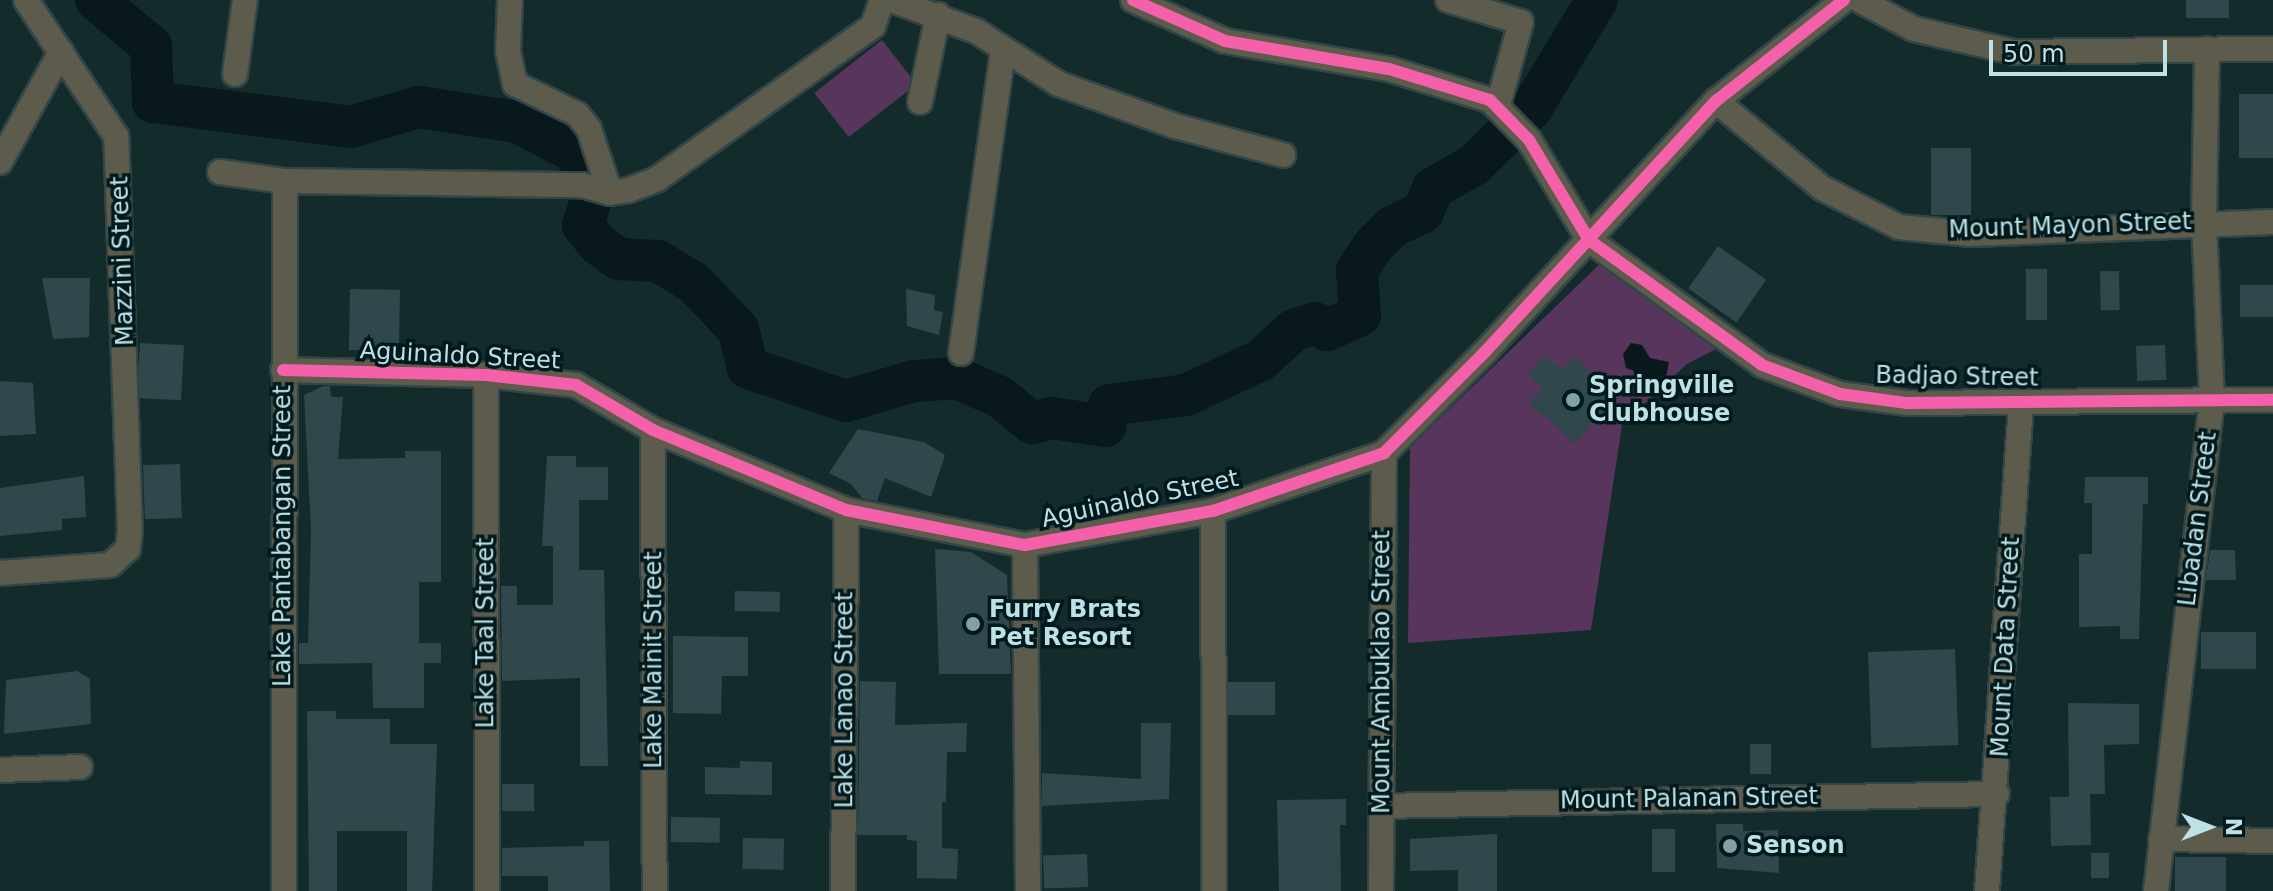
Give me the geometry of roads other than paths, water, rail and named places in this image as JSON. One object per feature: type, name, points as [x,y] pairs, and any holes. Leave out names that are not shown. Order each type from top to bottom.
[{"type":"street","name":"Mazzini Street","points":[[0,573],[110,565],[128,549],[120,160],[116,136],[26,0]]},
{"type":"street","points":[[235,74],[245,0]]},
{"type":"street","points":[[510,0],[508,51],[515,84],[577,114],[589,129],[597,190]]},
{"type":"street","points":[[220,172],[285,181],[597,190],[657,179],[873,26],[882,0]]},
{"type":"street","points":[[892,0],[976,31],[1059,84],[1175,126],[1283,155]]},
{"type":"street","points":[[1133,0],[1225,41],[1389,69],[1503,110],[1529,140],[1589,240]]},
{"type":"street","points":[[1448,0],[1521,22],[1503,110]]},
{"type":"street","name":"Aguinaldo Street","points":[[283,370],[486,375],[576,385],[653,430],[846,510],[1025,545],[1213,511],[1384,453],[1589,240],[1716,101],[1844,0]]},
{"type":"street","points":[[1859,0],[1914,29],[2014,52],[2273,49]]},
{"type":"street","points":[[920,102],[938,15]]},
{"type":"street","points":[[961,353],[1003,49]]},
{"type":"street","name":"Libadan Street","points":[[2156,891],[2212,399],[2204,222],[2207,49]]},
{"type":"street","points":[[0,162],[61,52]]},
{"type":"street","name":"Mount Mayon Street","points":[[1716,101],[1822,188],[1899,227],[1971,234],[2204,222],[2273,222]]},
{"type":"street","name":"Lake Pantabangan Street","points":[[284,891],[285,181]]},
{"type":"street","name":"Badjao Street","points":[[1589,240],[1762,365],[1840,394],[1907,403],[2273,400]]},
{"type":"street","name":"Lake Taal Street","points":[[486,375],[487,891]]},
{"type":"street","name":"Mount Data Street","points":[[1987,891],[1997,794],[2021,402]]},
{"type":"street","name":"Lake Mainit Street","points":[[653,430],[655,891]]},
{"type":"street","name":"Mount Ambuklao Street","points":[[1381,891],[1384,453]]},
{"type":"street","name":"Lake Lanao Street","points":[[843,891],[846,510]]},
{"type":"street","points":[[1213,511],[1214,891]]},
{"type":"street","points":[[1025,545],[1028,891]]},
{"type":"street","points":[[0,770],[80,767]]},
{"type":"street","name":"Mount Palanan Street","points":[[1381,806],[1997,794]]},
{"type":"street","points":[[2161,839],[2273,841]]},
{"type":"waterway","points":[[96,0],[151,46],[153,102],[350,127],[419,107],[517,122],[575,152],[593,193],[583,225],[598,244],[619,259],[658,261],[694,283],[738,329],[748,368],[846,401],[914,381],[957,378],[1000,397],[1032,423],[1052,418],[1105,426],[1109,405],[1186,395],[1261,360],[1294,330],[1315,323],[1327,330],[1360,315],[1357,270],[1374,245],[1392,227],[1423,212],[1433,188],[1474,165],[1531,109],[1597,0]]},
{"type":"place","name":"Springville Clubhouse","points":[[1573,400]]},
{"type":"place","name":"Furry Brats Pet Resort","points":[[973,624]]},
{"type":"place","name":"Senson","points":[[1730,846]]}]
